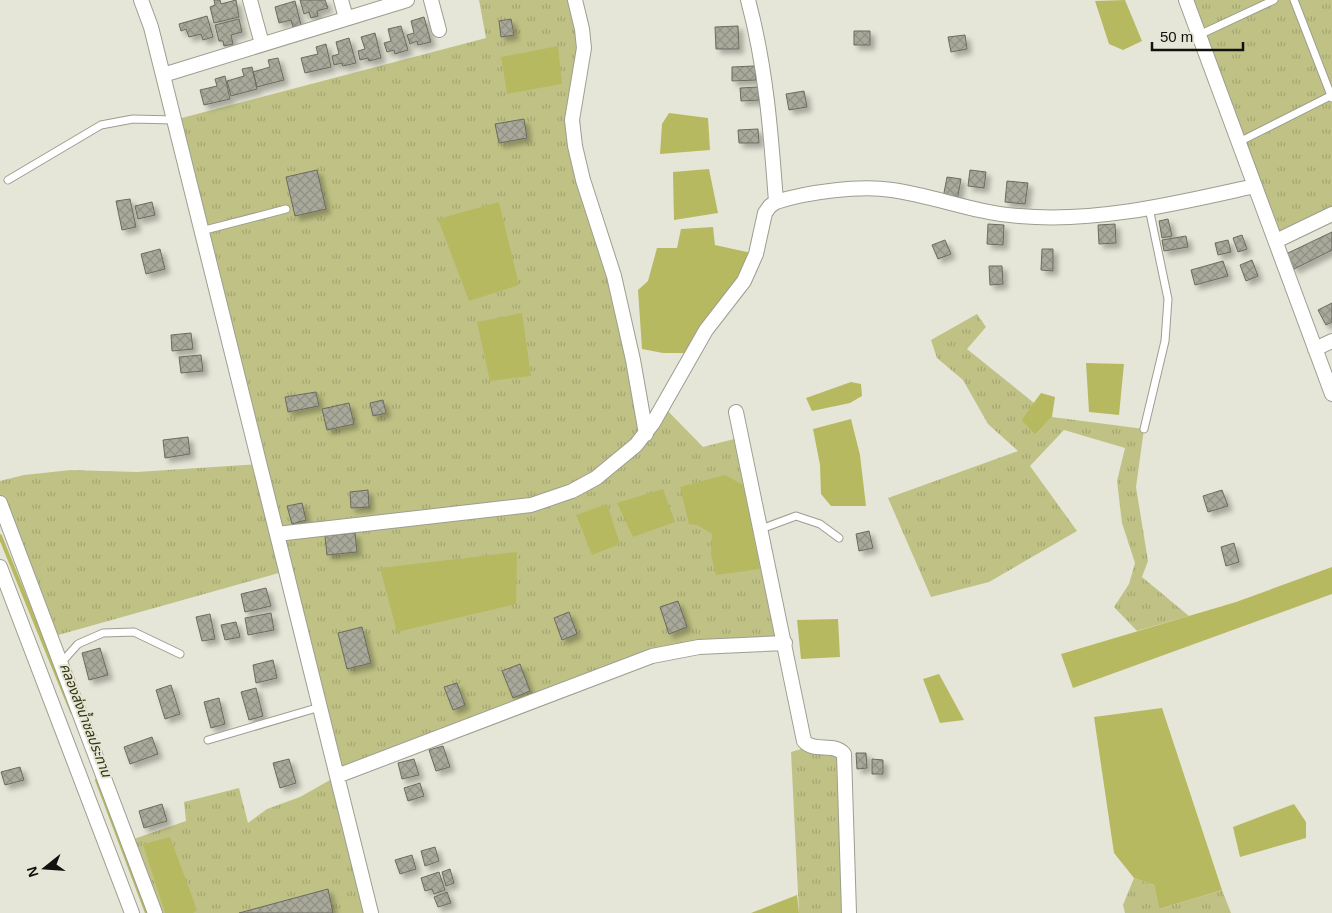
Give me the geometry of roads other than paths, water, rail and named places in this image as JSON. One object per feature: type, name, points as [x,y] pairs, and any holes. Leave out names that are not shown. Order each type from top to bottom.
[{"type":"street","points":[[141,0],[151,27],[163,74],[371,913]]},
{"type":"street","points":[[250,0],[262,44]]},
{"type":"street","points":[[341,0],[346,18]]},
{"type":"street","points":[[163,74],[407,0]]},
{"type":"street","points":[[432,0],[439,30]]},
{"type":"street","points":[[575,0],[582,29],[584,48],[572,120],[575,146],[583,180],[614,276],[633,360],[646,434]]},
{"type":"street","points":[[748,0],[756,26],[767,93],[776,202]]},
{"type":"street","points":[[1186,0],[1332,394]]},
{"type":"street","points":[[277,534],[531,505],[572,491],[596,478],[619,460],[646,434],[696,345],[748,274],[756,254],[765,213],[776,202],[853,189],[873,188],[902,192],[967,208],[1019,216],[1069,217],[1149,208],[1255,186]]},
{"type":"street","points":[[1276,241],[1332,214]]},
{"type":"street","points":[[1315,349],[1332,341]]},
{"type":"street","points":[[736,412],[804,741],[811,746],[838,749],[844,754],[849,913]]},
{"type":"street","points":[[0,503],[155,913]]},
{"type":"street","points":[[0,567],[132,913]]},
{"type":"street","points":[[337,776],[652,656],[699,647],[785,643]]},
{"type":"lane","points":[[1199,35],[1274,0]]},
{"type":"lane","points":[[1239,142],[1332,96],[1294,0]]},
{"type":"lane","points":[[8,180],[101,125],[134,119],[174,120]]},
{"type":"lane","points":[[1144,429],[1165,341],[1168,299],[1149,208]]},
{"type":"lane","points":[[201,231],[286,209]]},
{"type":"lane","points":[[761,529],[796,516],[820,524],[839,538]]},
{"type":"lane","points":[[61,663],[78,644],[103,633],[134,632],[180,654]]},
{"type":"lane","points":[[208,740],[320,707]]},
{"type":"waterway","name":"คลองส่งน้ำชลประทาน","points":[[0,536],[72,712]]},
{"type":"waterway","name":"คลองส่งน้ำชลประทาน","points":[[97,780],[147,913]]}]
